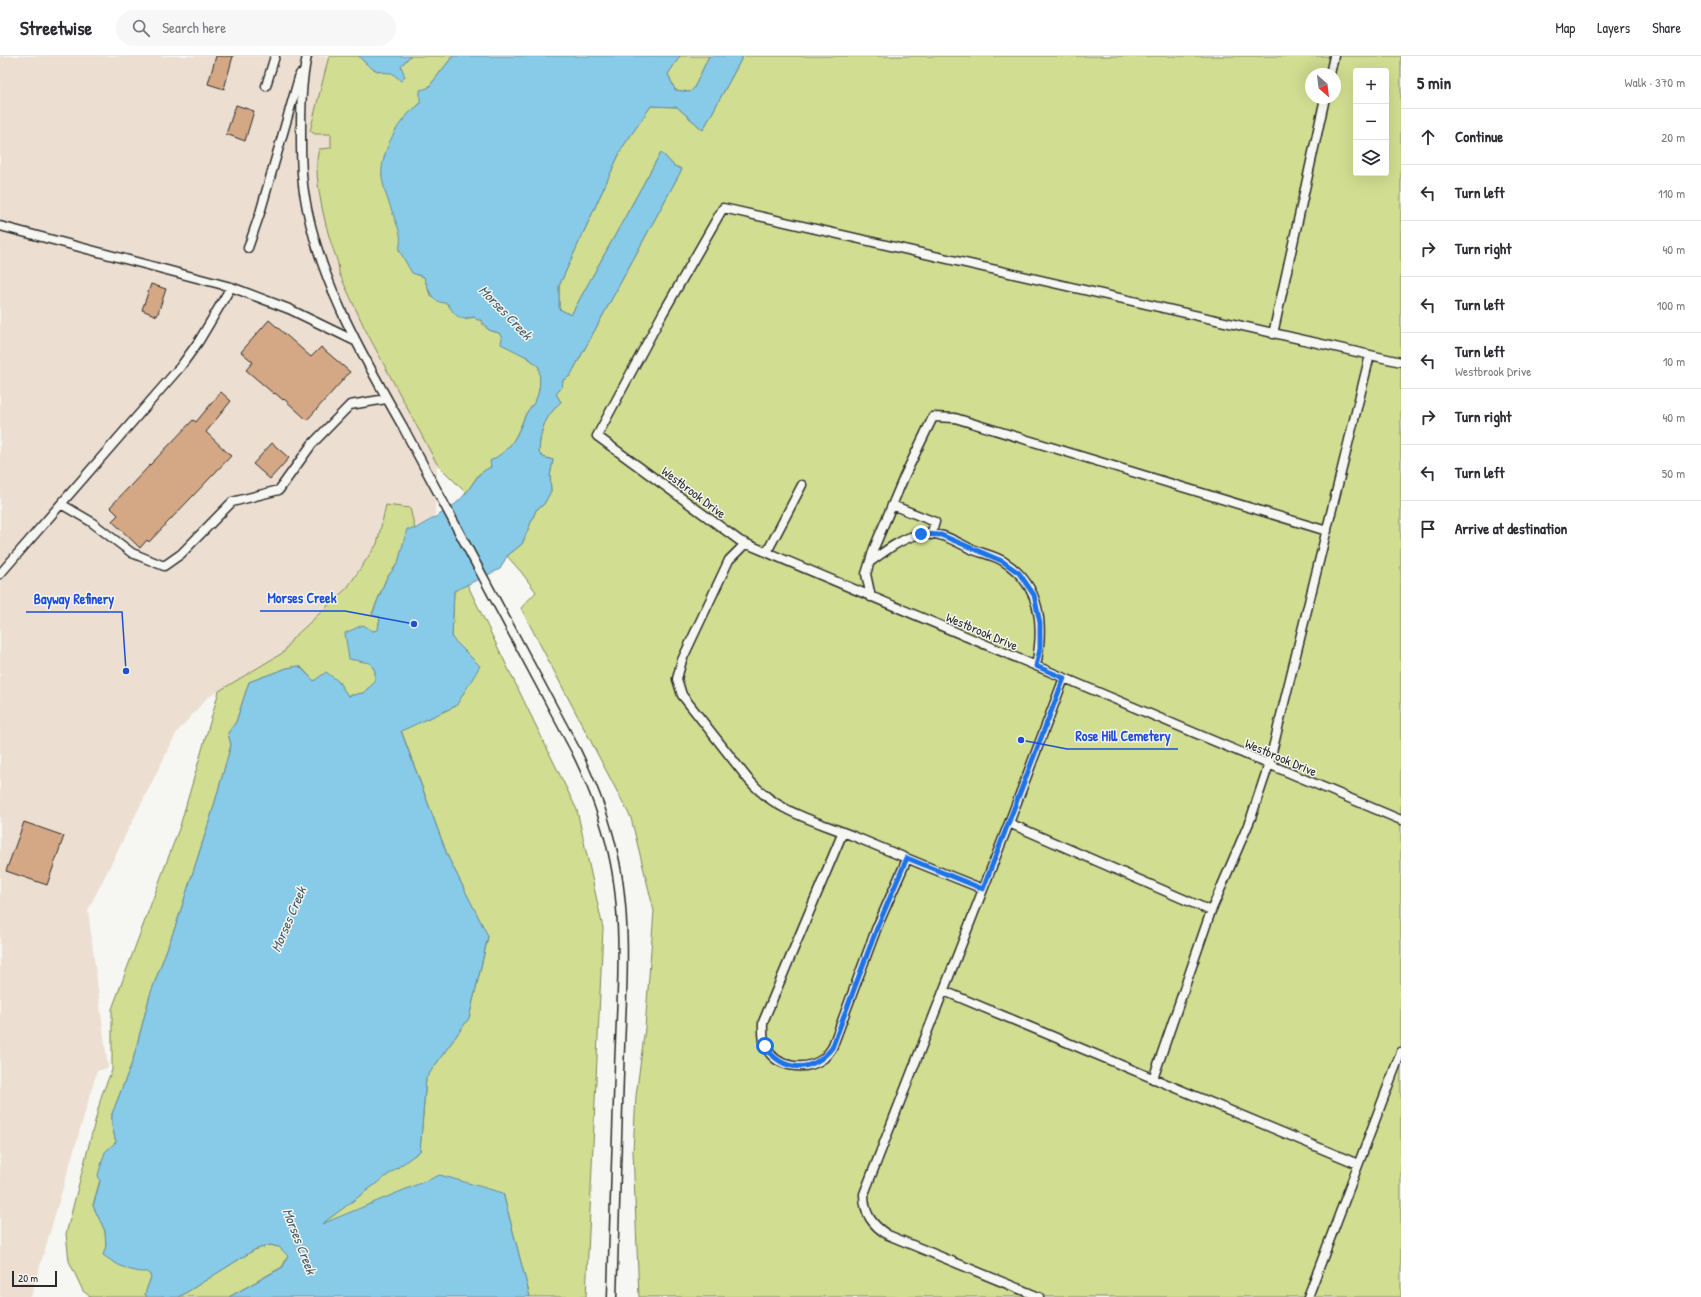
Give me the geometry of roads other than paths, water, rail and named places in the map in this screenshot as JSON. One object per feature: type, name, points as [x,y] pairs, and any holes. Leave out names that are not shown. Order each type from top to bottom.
[{"type":"lane","points":[[266,86],[275,56]]},
{"type":"lane","points":[[248,248],[307,56]]},
{"type":"lane","points":[[307,56],[300,105],[304,191],[311,227],[323,266],[337,303],[355,341],[576,751],[592,785],[604,818],[614,854],[619,893],[622,966],[612,1297]]},
{"type":"lane","points":[[1331,68],[1334,56]]},
{"type":"lane","points":[[1324,104],[1273,334],[1401,362]]},
{"type":"lane","name":"Westbrook Drive","points":[[1273,334],[723,208],[663,313],[598,436],[746,544],[1401,820]]},
{"type":"lane","points":[[0,226],[231,287],[289,309],[355,341]]},
{"type":"lane","points":[[0,574],[181,366],[199,341],[231,287]]},
{"type":"lane","points":[[1153,1079],[1211,911],[1252,818],[1269,764],[1370,355]]},
{"type":"lane","points":[[61,504],[90,521],[132,554],[164,566],[181,554],[232,502],[279,490],[312,444],[350,405],[386,399]]},
{"type":"lane","points":[[871,597],[866,574],[870,562],[892,505],[933,417],[955,418],[1327,531]]},
{"type":"lane","points":[[767,552],[802,485]]},
{"type":"lane","points":[[892,505],[935,522],[931,534]]},
{"type":"lane","points":[[870,562],[893,546],[921,534],[941,535],[1002,561],[1019,573],[1034,595],[1040,623],[1040,649],[1036,666]]},
{"type":"lane","points":[[746,544],[729,560],[682,660],[677,679],[682,695],[741,770],[760,792],[775,804],[787,811],[983,889]]},
{"type":"lane","points":[[1039,1297],[888,1235],[872,1222],[867,1214],[864,1204],[866,1186],[944,991],[1064,678]]},
{"type":"lane","points":[[1009,823],[1211,911]]},
{"type":"lane","points":[[843,832],[763,1022],[765,1046],[772,1056],[783,1063],[797,1067],[811,1064],[824,1057],[832,1048],[877,928],[907,858]]},
{"type":"lane","points":[[944,991],[1358,1164]]},
{"type":"lane","points":[[1308,1297],[1401,1052]]},
{"type":"water","points":[[359,56],[410,56],[401,66],[405,77],[401,81],[392,73],[373,69]]},
{"type":"water","points":[[453,56],[680,56],[668,74],[675,90],[690,92],[694,88],[709,56],[743,56],[703,130],[677,107],[651,106],[622,148],[559,286],[559,309],[571,315],[661,152],[674,166],[682,169],[570,376],[563,380],[562,387],[556,394],[561,402],[547,419],[540,438],[539,453],[543,457],[553,460],[550,476],[551,491],[544,504],[536,510],[522,544],[507,556],[500,569],[454,591],[452,638],[480,666],[456,706],[401,731],[448,857],[488,936],[469,1018],[426,1078],[420,1151],[322,1224],[440,1175],[503,1193],[530,1297],[229,1297],[283,1267],[288,1256],[279,1247],[270,1245],[254,1250],[179,1297],[147,1297],[145,1294],[151,1277],[148,1272],[124,1268],[103,1255],[106,1246],[105,1231],[93,1206],[100,1181],[98,1175],[105,1152],[116,1142],[112,1126],[112,1114],[133,1060],[150,995],[177,922],[211,816],[231,745],[228,733],[236,722],[249,682],[287,668],[299,666],[314,681],[326,672],[338,681],[348,696],[363,693],[375,682],[375,671],[370,663],[349,659],[345,633],[363,625],[373,631],[378,630],[380,617],[372,615],[386,579],[398,563],[407,529],[415,529],[449,509],[461,499],[479,475],[491,467],[490,461],[503,452],[512,442],[519,431],[526,414],[538,395],[540,381],[539,367],[529,358],[501,344],[502,338],[499,333],[489,330],[481,320],[477,320],[474,317],[460,317],[455,314],[447,303],[437,301],[431,295],[424,277],[412,273],[399,250],[399,232],[386,195],[382,176],[385,154],[400,124],[409,113],[420,104],[420,90],[428,88]]},
{"type":"place","name":"Morses Creek","points":[[414,624]]},
{"type":"place","name":"Bayway Refinery","points":[[126,671]]},
{"type":"place","name":"Rose Hill Cemetery","points":[[1021,740]]}]
